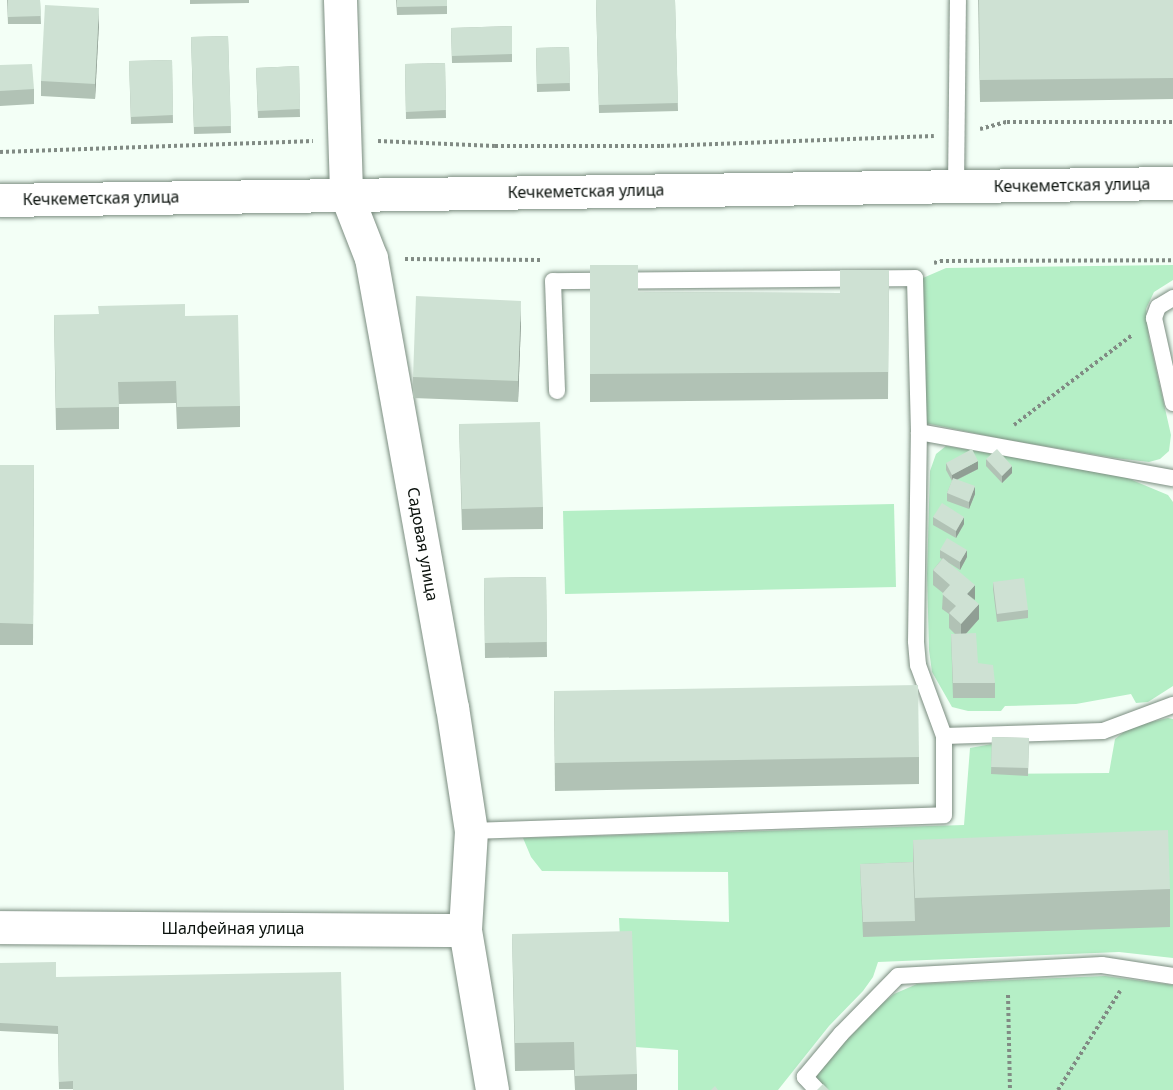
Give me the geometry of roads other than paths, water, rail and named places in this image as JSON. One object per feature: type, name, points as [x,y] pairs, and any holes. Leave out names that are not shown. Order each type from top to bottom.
[{"type":"street","name":"Садовая улица","points":[[340,0],[346,194],[371,258],[452,707],[471,831],[465,930],[492,1090]]},
{"type":"street","name":"Кечкеметская улица","points":[[0,200],[1173,183]]},
{"type":"street","name":"Шалфейная улица","points":[[0,927],[465,930]]},
{"type":"lane","points":[[956,187],[959,134],[958,0]]},
{"type":"lane","points":[[471,831],[944,815],[945,736],[925,688],[918,665],[916,641],[919,432],[915,278],[553,280],[557,391]]},
{"type":"lane","points":[[1173,298],[1158,307],[1154,318],[1173,403]]},
{"type":"lane","points":[[919,432],[1173,478]]},
{"type":"lane","points":[[945,736],[1103,731],[1173,705]]},
{"type":"lane","points":[[817,1090],[805,1077],[841,1034],[898,976],[1007,968],[1102,965],[1173,976]]}]
